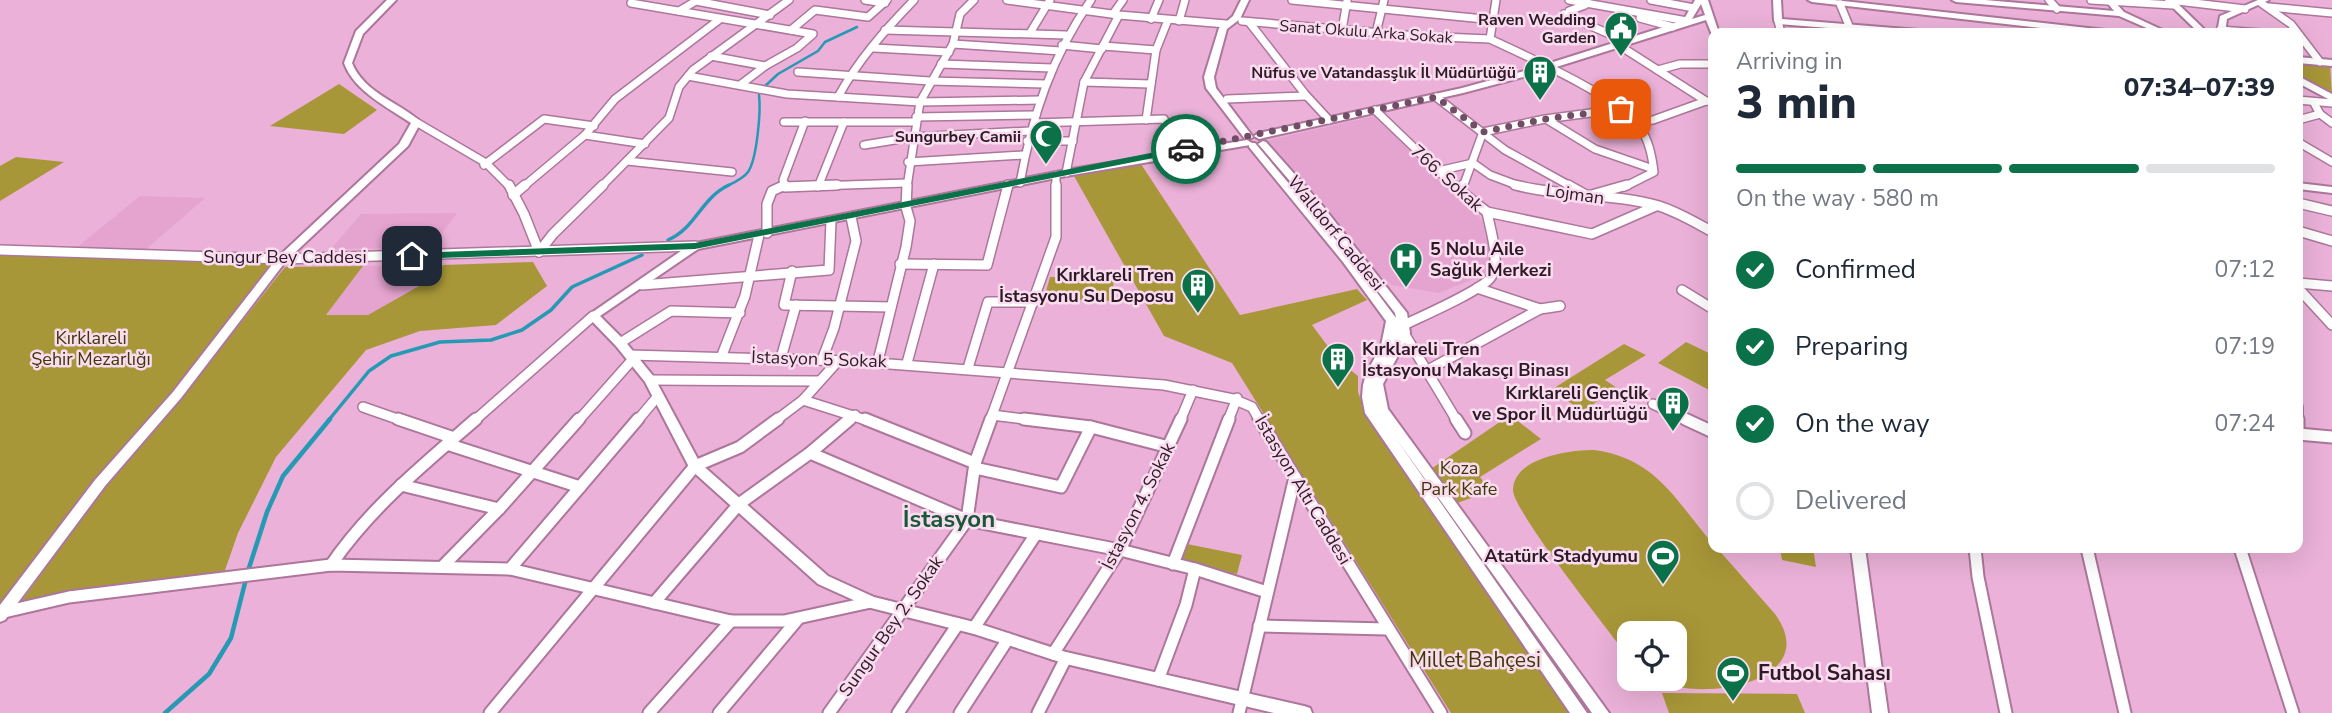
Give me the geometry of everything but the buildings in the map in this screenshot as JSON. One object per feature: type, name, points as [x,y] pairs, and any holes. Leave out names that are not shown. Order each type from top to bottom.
[{"type":"main road","points":[[1840,4],[1886,5],[2067,28]]},
{"type":"main road","points":[[2186,18],[2198,28]]},
{"type":"main road","name":"Sungur Bey Caddesi","points":[[1061,174],[1255,140]]},
{"type":"main road","points":[[1412,471],[1579,713]]},
{"type":"street","points":[[635,0],[631,3],[813,34],[797,48],[765,66],[740,85]]},
{"type":"street","points":[[539,253],[553,234],[669,118],[680,87],[688,76],[711,56],[789,0]]},
{"type":"street","points":[[865,0],[886,1]]},
{"type":"street","points":[[838,97],[850,75],[914,0]]},
{"type":"street","points":[[878,361],[911,221],[906,206],[906,183],[920,102],[951,48],[960,14],[974,0]]},
{"type":"street","points":[[1007,0],[1048,3],[1151,19],[1226,24]]},
{"type":"street","points":[[900,264],[987,265],[1045,84],[1066,35],[1091,0]]},
{"type":"street","name":"Sungur Bey 2. Sokak","points":[[829,713],[967,520],[975,465],[1056,237],[1061,174],[1073,141],[1084,82],[1123,0]]},
{"type":"street","points":[[1151,19],[1159,0]]},
{"type":"street","points":[[1179,21],[1185,0]]},
{"type":"street","name":"Walldorf Caddesi","points":[[1245,0],[1237,17],[1226,24],[1212,59],[1209,77],[1211,88],[1317,206],[1401,313],[1400,326]]},
{"type":"street","name":"Walldorf Caddesi","points":[[1252,0],[1245,22],[1229,31],[1215,73],[1217,86],[1255,140]]},
{"type":"street","points":[[1292,0],[1383,4],[1494,20]]},
{"type":"street","points":[[1439,98],[1519,159],[1588,196],[1620,189],[1654,172],[1653,154],[1647,139],[1636,122],[1621,109],[1554,69],[1490,40],[1496,0]]},
{"type":"street","points":[[1570,0],[1692,21],[1709,28]]},
{"type":"street","points":[[1651,0],[1699,3],[1708,13],[1713,28]]},
{"type":"street","points":[[1777,0],[1780,28]]},
{"type":"street","points":[[1816,0],[1840,4],[1850,28]]},
{"type":"street","points":[[1956,0],[2121,14],[2153,28]]},
{"type":"street","points":[[2049,0],[2057,9]]},
{"type":"street","points":[[2091,0],[2208,2],[2245,9]]},
{"type":"street","points":[[2109,0],[2121,14]]},
{"type":"street","points":[[393,1],[359,33],[350,56],[349,68],[373,92],[504,179],[531,228],[539,253]]},
{"type":"street","points":[[679,11],[695,1],[714,2],[771,15]]},
{"type":"street","points":[[791,30],[815,10],[869,17],[886,1]]},
{"type":"street","points":[[1342,30],[1346,2]]},
{"type":"street","points":[[2208,2],[2223,18]]},
{"type":"street","points":[[1030,33],[1048,3]]},
{"type":"street","points":[[1692,21],[1699,3]]},
{"type":"street","points":[[2171,3],[2186,18]]},
{"type":"street","points":[[2223,18],[2262,3],[2332,13]]},
{"type":"street","points":[[2262,3],[2294,28]]},
{"type":"street","points":[[1376,33],[1383,4]]},
{"type":"street","points":[[1674,27],[1581,5],[1566,12],[1708,101]]},
{"type":"street","name":"Sungur Bey Caddesi","points":[[1621,45],[1708,13]]},
{"type":"street","points":[[2221,28],[2223,18]]},
{"type":"street","points":[[513,195],[585,135],[615,99],[720,19]]},
{"type":"street","points":[[1146,120],[1156,50],[1168,20]]},
{"type":"street","points":[[1778,20],[1842,28]]},
{"type":"street","name":"Sungur Bey Caddesi","points":[[0,250],[282,259],[695,246],[851,218],[1176,151],[1255,140],[1377,113],[1554,69],[1692,21]]},
{"type":"street","points":[[1245,22],[1329,120]]},
{"type":"street","name":"Sanat Okulu Arka Sokak","points":[[1245,22],[1490,40]]},
{"type":"street","points":[[886,30],[1066,35]]},
{"type":"street","points":[[915,50],[926,31]]},
{"type":"street","points":[[2303,42],[2320,62]]},
{"type":"street","points":[[874,48],[1156,50]]},
{"type":"street","points":[[711,56],[765,66]]},
{"type":"street","points":[[2303,60],[2332,62]]},
{"type":"street","points":[[941,64],[1052,68]]},
{"type":"street","points":[[1658,70],[1680,64],[1708,64]]},
{"type":"street","points":[[798,72],[930,81],[1045,84]]},
{"type":"street","points":[[688,76],[754,90],[838,97],[920,102],[1041,100]]},
{"type":"street","points":[[1084,82],[1150,84]]},
{"type":"street","points":[[2303,85],[2332,101]]},
{"type":"street","points":[[1227,99],[1306,96]]},
{"type":"street","points":[[2303,101],[2332,101]]},
{"type":"street","points":[[1636,122],[1653,120],[1708,103]]},
{"type":"street","points":[[2314,103],[2320,114],[2332,123]]},
{"type":"street","points":[[1483,132],[1545,119],[1621,109]]},
{"type":"street","name":"Sungur Bey Caddesi","points":[[1255,140],[1329,120],[1377,113]]},
{"type":"street","name":"766. Sokak","points":[[1377,113],[1476,207],[1487,212],[1495,263],[1491,278],[1478,288]]},
{"type":"street","points":[[2303,119],[2320,114]]},
{"type":"street","points":[[784,122],[916,120],[1076,124],[1164,118],[1176,151]]},
{"type":"street","points":[[484,164],[544,119],[594,126]]},
{"type":"street","points":[[1545,119],[1595,149],[1653,169]]},
{"type":"street","points":[[785,187],[783,180],[805,121]]},
{"type":"street","points":[[2,613],[100,483],[177,395],[282,259],[402,146],[416,122]]},
{"type":"street","points":[[818,187],[844,122]]},
{"type":"street","points":[[864,145],[1033,123]]},
{"type":"street","points":[[1461,192],[1483,132]]},
{"type":"street","points":[[585,135],[645,144]]},
{"type":"street","points":[[1027,141],[1073,141]]},
{"type":"street","points":[[2303,145],[2332,162]]},
{"type":"street","points":[[908,162],[1023,155]]},
{"type":"street","points":[[627,161],[732,172]]},
{"type":"street","points":[[1438,172],[1473,163]]},
{"type":"street","name":"Lojman","points":[[1473,163],[1486,174],[1514,185],[1657,205],[1708,230]]},
{"type":"street","points":[[722,355],[740,313],[752,275],[772,191],[785,187],[906,183]]},
{"type":"street","points":[[2303,187],[2332,190]]},
{"type":"street","points":[[2303,204],[2332,211]]},
{"type":"street","points":[[1487,212],[1592,234],[1657,205]]},
{"type":"street","points":[[822,360],[840,305],[856,241],[851,218]]},
{"type":"street","points":[[642,285],[829,270],[831,221]]},
{"type":"street","points":[[2303,233],[2332,241]]},
{"type":"street","points":[[331,565],[352,534],[450,441],[593,316],[642,285],[695,246]]},
{"type":"street","points":[[907,363],[934,264]]},
{"type":"street","points":[[792,271],[784,305],[891,307]]},
{"type":"street","points":[[2303,286],[2332,286]]},
{"type":"street","points":[[1412,471],[1371,413],[1367,396],[1367,381],[1385,352],[1392,333],[1400,326],[1478,288],[1540,309]]},
{"type":"street","points":[[1682,290],[1708,306]]},
{"type":"street","points":[[2303,296],[2332,325]]},
{"type":"street","points":[[968,368],[988,302],[1034,302]]},
{"type":"street","points":[[781,358],[796,305]]},
{"type":"street","points":[[1428,370],[1540,309],[1560,306]]},
{"type":"street","points":[[620,343],[671,311],[740,313]]},
{"type":"street","points":[[593,316],[620,343],[650,380],[695,466],[823,580],[871,602],[974,628],[1059,656],[1158,680],[1240,706],[1304,713]]},
{"type":"street","points":[[1400,326],[1465,433]]},
{"type":"street","points":[[1400,326],[1377,384],[1382,410],[1601,713]]},
{"type":"street","name":"İstasyon 5 Sokak","points":[[632,357],[722,355],[878,361],[1007,371]]},
{"type":"street","points":[[443,566],[499,509],[632,357]]},
{"type":"street","points":[[490,713],[695,466],[740,447],[803,400],[838,361]]},
{"type":"street","points":[[1007,371],[1192,390],[1237,398],[1173,564]]},
{"type":"street","points":[[650,380],[819,381]]},
{"type":"street","name":"İstasyon 4. Sokak","points":[[1038,713],[1059,656],[1120,550],[1169,447],[1192,390]]},
{"type":"street","points":[[510,569],[658,396]]},
{"type":"street","name":"İstasyon Altı Caddesi","points":[[1237,398],[1252,407],[1441,713]]},
{"type":"street","points":[[803,400],[855,415],[975,465],[1060,487],[1091,428]]},
{"type":"street","points":[[1653,404],[1708,430]]},
{"type":"street","points":[[363,407],[580,487]]},
{"type":"street","points":[[654,603],[739,504],[810,453],[855,415]]},
{"type":"street","points":[[992,415],[1091,428],[1169,447]]},
{"type":"street","points":[[2303,434],[2332,437]]},
{"type":"street","points":[[810,453],[967,520],[1120,550],[1195,569],[1229,582],[1268,592]]},
{"type":"street","points":[[1240,706],[1295,477]]},
{"type":"street","points":[[401,485],[499,509]]},
{"type":"street","points":[[974,628],[1036,534]]},
{"type":"street","points":[[1859,553],[1880,713]]},
{"type":"street","points":[[1976,553],[2006,713]]},
{"type":"street","points":[[2088,553],[2125,713]]},
{"type":"street","points":[[2242,553],[2293,713]]},
{"type":"street","points":[[2,613],[69,597],[331,565],[510,569],[731,621],[767,623],[798,620],[871,602]]},
{"type":"street","points":[[1158,680],[1186,605],[1195,569]]},
{"type":"street","points":[[719,713],[798,620]]},
{"type":"street","points":[[649,713],[731,621]]},
{"type":"street","points":[[898,713],[958,624]]},
{"type":"street","points":[[1259,626],[1387,629]]},
{"type":"street","points":[[960,713],[1008,639]]},
{"type":"shaded area","points":[[1380,115],[1467,199],[1483,223],[1491,261],[1486,274],[1439,293],[1392,285],[1359,258],[1265,141]]},
{"type":"shaded area","points":[[140,196],[205,198],[144,251],[75,249]]},
{"type":"shaded area","points":[[457,213],[431,248],[331,249],[361,214]]},
{"type":"shaded area","points":[[443,265],[435,277],[368,315],[325,316],[363,266]]},
{"type":"green space","points":[[2303,63],[2330,65],[2332,95],[2303,79]]},
{"type":"green space","points":[[339,84],[377,110],[344,134],[270,126]]},
{"type":"green space","points":[[16,157],[64,162],[0,201],[0,166]]},
{"type":"green space","name":"Millet Bahçesi","points":[[1141,164],[1240,315],[1357,289],[1367,300],[1312,325],[1338,360],[1358,376],[1358,392],[1367,416],[1570,713],[1451,713],[1232,363],[1164,336],[1074,176]]},
{"type":"green space","name":"Kırklareli Şehir Mezarlığı","points":[[0,254],[270,264],[184,381],[0,608]]},
{"type":"green space","points":[[533,262],[547,286],[496,325],[420,331],[366,350],[276,457],[238,533],[224,573],[64,592],[21,602],[108,483],[196,380],[285,267],[363,266],[326,315],[368,315],[435,277],[443,265]]},
{"type":"green space","points":[[1050,277],[1114,279],[1111,301],[1044,298]]},
{"type":"green space","points":[[1686,342],[1708,353],[1708,389],[1658,363]]},
{"type":"green space","points":[[1624,344],[1646,355],[1605,380],[1617,388],[1583,411],[1551,390]]},
{"type":"green space","name":"Koza Park Kafe","points":[[1510,415],[1541,439],[1480,477],[1490,491],[1452,505],[1428,471]]},
{"type":"green space","name":"Atatürk Stadyumu","points":[[1594,450],[1615,455],[1633,462],[1663,484],[1708,538],[1708,553],[1721,553],[1775,614],[1786,638],[1783,657],[1770,671],[1750,682],[1725,688],[1687,688],[1687,621],[1617,621],[1617,642],[1545,546],[1517,502],[1513,490],[1516,479],[1523,470],[1533,463],[1558,454]]},
{"type":"green space","points":[[1187,544],[1242,555],[1237,574],[1181,563]]},
{"type":"green space","points":[[1781,553],[1814,553],[1816,567],[1782,560]]},
{"type":"green space","name":"Futbol Sahası","points":[[1662,693],[1797,694],[1805,713],[1669,713]]},
{"type":"waterway","points":[[764,87],[778,74],[818,51],[825,42],[857,27]]},
{"type":"waterway","points":[[728,186],[743,177],[751,166],[758,135],[759,95]]},
{"type":"waterway","points":[[668,240],[678,235],[712,197],[728,186]]},
{"type":"waterway","points":[[328,421],[369,371],[391,356],[440,342],[491,340],[522,330],[551,310],[572,287],[642,255]]},
{"type":"waterway","points":[[248,571],[267,512],[283,476],[330,419]]},
{"type":"waterway","points":[[165,713],[209,674],[231,638],[246,579]]},
{"type":"way so far","points":[[1186,149],[1436,97],[1483,132],[1545,119],[1621,109]]},
{"type":"place","name":"Raven Wedding Garden","points":[[1621,58]]},
{"type":"place","name":"Nüfus ve Vatandasşlık İl Müdürlüğü","points":[[1540,102]]},
{"type":"place","name":"Sungurbey Camii","points":[[1046,166]]},
{"type":"place","name":"5 Nolu Aile Sağlık Merkezi","points":[[1406,289]]},
{"type":"place","name":"Kırklareli Tren İstasyonu Su Deposu","points":[[1198,315]]},
{"type":"place","name":"Kırklareli Tren İstasyonu Makasçı Binası","points":[[1338,389]]},
{"type":"place","name":"Kırklareli Gençlik ve Spor İl Müdürlüğü","points":[[1673,433]]},
{"type":"place","name":"Atatürk Stadyumu","points":[[1663,586]]},
{"type":"place","name":"Futbol Sahası","points":[[1733,703]]},
{"type":"district","name":"İstasyon","points":[[949,519]]},
{"type":"route","points":[[412,256],[695,246],[841,220],[1056,176],[1086,167],[1186,149]]}]
